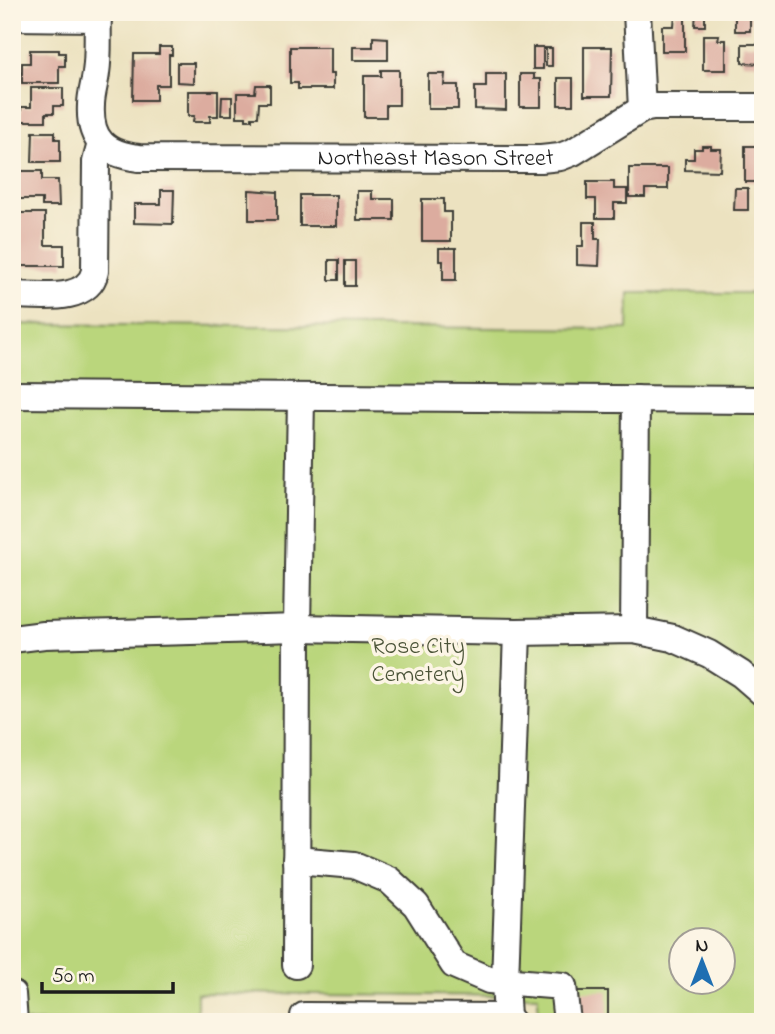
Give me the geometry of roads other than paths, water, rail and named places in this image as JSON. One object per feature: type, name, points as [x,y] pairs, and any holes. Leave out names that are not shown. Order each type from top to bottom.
[{"type":"street","points":[[637,12],[642,109]]},
{"type":"street","points":[[12,17],[98,15],[97,71],[91,104],[95,134],[101,143],[96,162],[95,271],[90,285],[71,295],[12,295]]},
{"type":"street","name":"Northeast Mason Street","points":[[101,143],[122,156],[139,158],[541,159],[560,157],[573,152],[642,109],[763,107]]},
{"type":"street","points":[[12,395],[763,400]]},
{"type":"street","points":[[296,965],[300,398]]},
{"type":"street","points":[[634,629],[636,400]]},
{"type":"street","points":[[12,639],[44,635],[297,628],[517,632],[634,629],[673,638],[709,654],[763,692]]},
{"type":"street","points":[[304,1019],[510,1020],[505,982],[517,632]]},
{"type":"street","points":[[296,860],[354,865],[390,880],[416,905],[454,965],[489,980],[563,986],[567,1022]]},
{"type":"street","points":[[12,994],[14,1022]]},
{"type":"park label","name":"Rose City Cemetery","points":[[418,661]]}]
